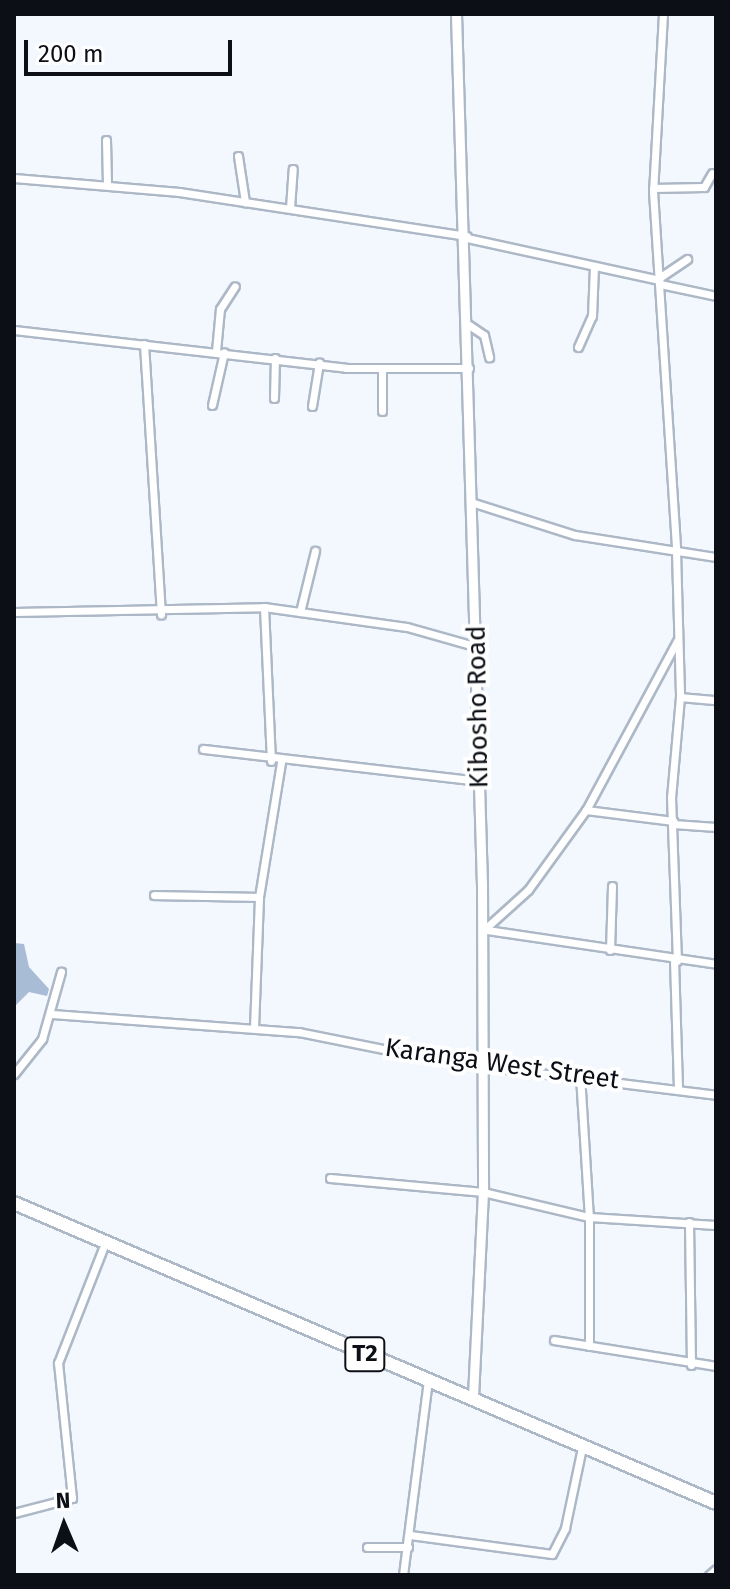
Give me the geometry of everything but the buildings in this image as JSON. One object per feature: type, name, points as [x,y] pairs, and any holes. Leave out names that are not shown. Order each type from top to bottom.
[{"type":"highway","name":"T2","points":[[14,1203],[716,1503]]},
{"type":"street","name":"Kibosho Road","points":[[456,14],[467,237],[480,781],[483,1192],[473,1400]]},
{"type":"street","points":[[663,14],[653,188],[676,551],[680,697],[673,823],[678,1088]]},
{"type":"street","points":[[106,140],[107,185]]},
{"type":"street","points":[[238,156],[245,202]]},
{"type":"street","points":[[290,208],[293,169]]},
{"type":"street","points":[[653,188],[704,187],[712,173]]},
{"type":"street","points":[[14,178],[107,185],[245,202],[467,237],[716,296]]},
{"type":"street","points":[[659,281],[687,259]]},
{"type":"street","points":[[578,347],[592,316],[594,266]]},
{"type":"street","points":[[212,405],[220,352],[220,309],[235,286]]},
{"type":"street","points":[[469,325],[484,335],[489,357]]},
{"type":"street","points":[[14,330],[382,369],[471,368]]},
{"type":"street","points":[[144,344],[161,614]]},
{"type":"street","points":[[274,398],[275,358]]},
{"type":"street","points":[[312,406],[319,363]]},
{"type":"street","points":[[382,369],[382,411]]},
{"type":"street","points":[[474,503],[575,535],[716,557]]},
{"type":"street","points":[[300,612],[315,551]]},
{"type":"street","points":[[264,607],[271,761]]},
{"type":"street","points":[[14,612],[161,614],[264,607],[407,627],[478,647]]},
{"type":"street","points":[[482,984],[487,927],[528,890],[586,810],[678,639]]},
{"type":"street","points":[[680,697],[716,700]]},
{"type":"street","points":[[203,749],[271,761],[480,781]]},
{"type":"street","points":[[254,1028],[259,897],[281,762]]},
{"type":"street","points":[[586,810],[716,827]]},
{"type":"street","points":[[610,950],[612,886]]},
{"type":"street","points":[[154,895],[259,897]]},
{"type":"street","points":[[487,927],[610,950],[716,964]]},
{"type":"street","points":[[14,1074],[33,1055],[52,1014],[61,972]]},
{"type":"street","name":"Karanga West Street","points":[[52,1014],[254,1028],[483,1065],[580,1075],[716,1095]]},
{"type":"street","points":[[580,1075],[589,1217],[589,1346]]},
{"type":"street","points":[[330,1178],[483,1192],[589,1217],[716,1225]]},
{"type":"street","points":[[689,1222],[691,1365]]},
{"type":"street","points":[[14,1513],[72,1498],[58,1363],[105,1243]]},
{"type":"street","points":[[554,1340],[691,1365],[716,1366]]},
{"type":"street","points":[[403,1575],[428,1381]]},
{"type":"street","points":[[410,1535],[552,1554],[565,1528],[582,1447]]},
{"type":"street","points":[[367,1547],[408,1547]]},
{"type":"street","points":[[709,1575],[716,1569]]},
{"type":"water","points":[[14,943],[24,944],[29,967],[49,989],[47,996],[29,992],[14,1007]]}]
